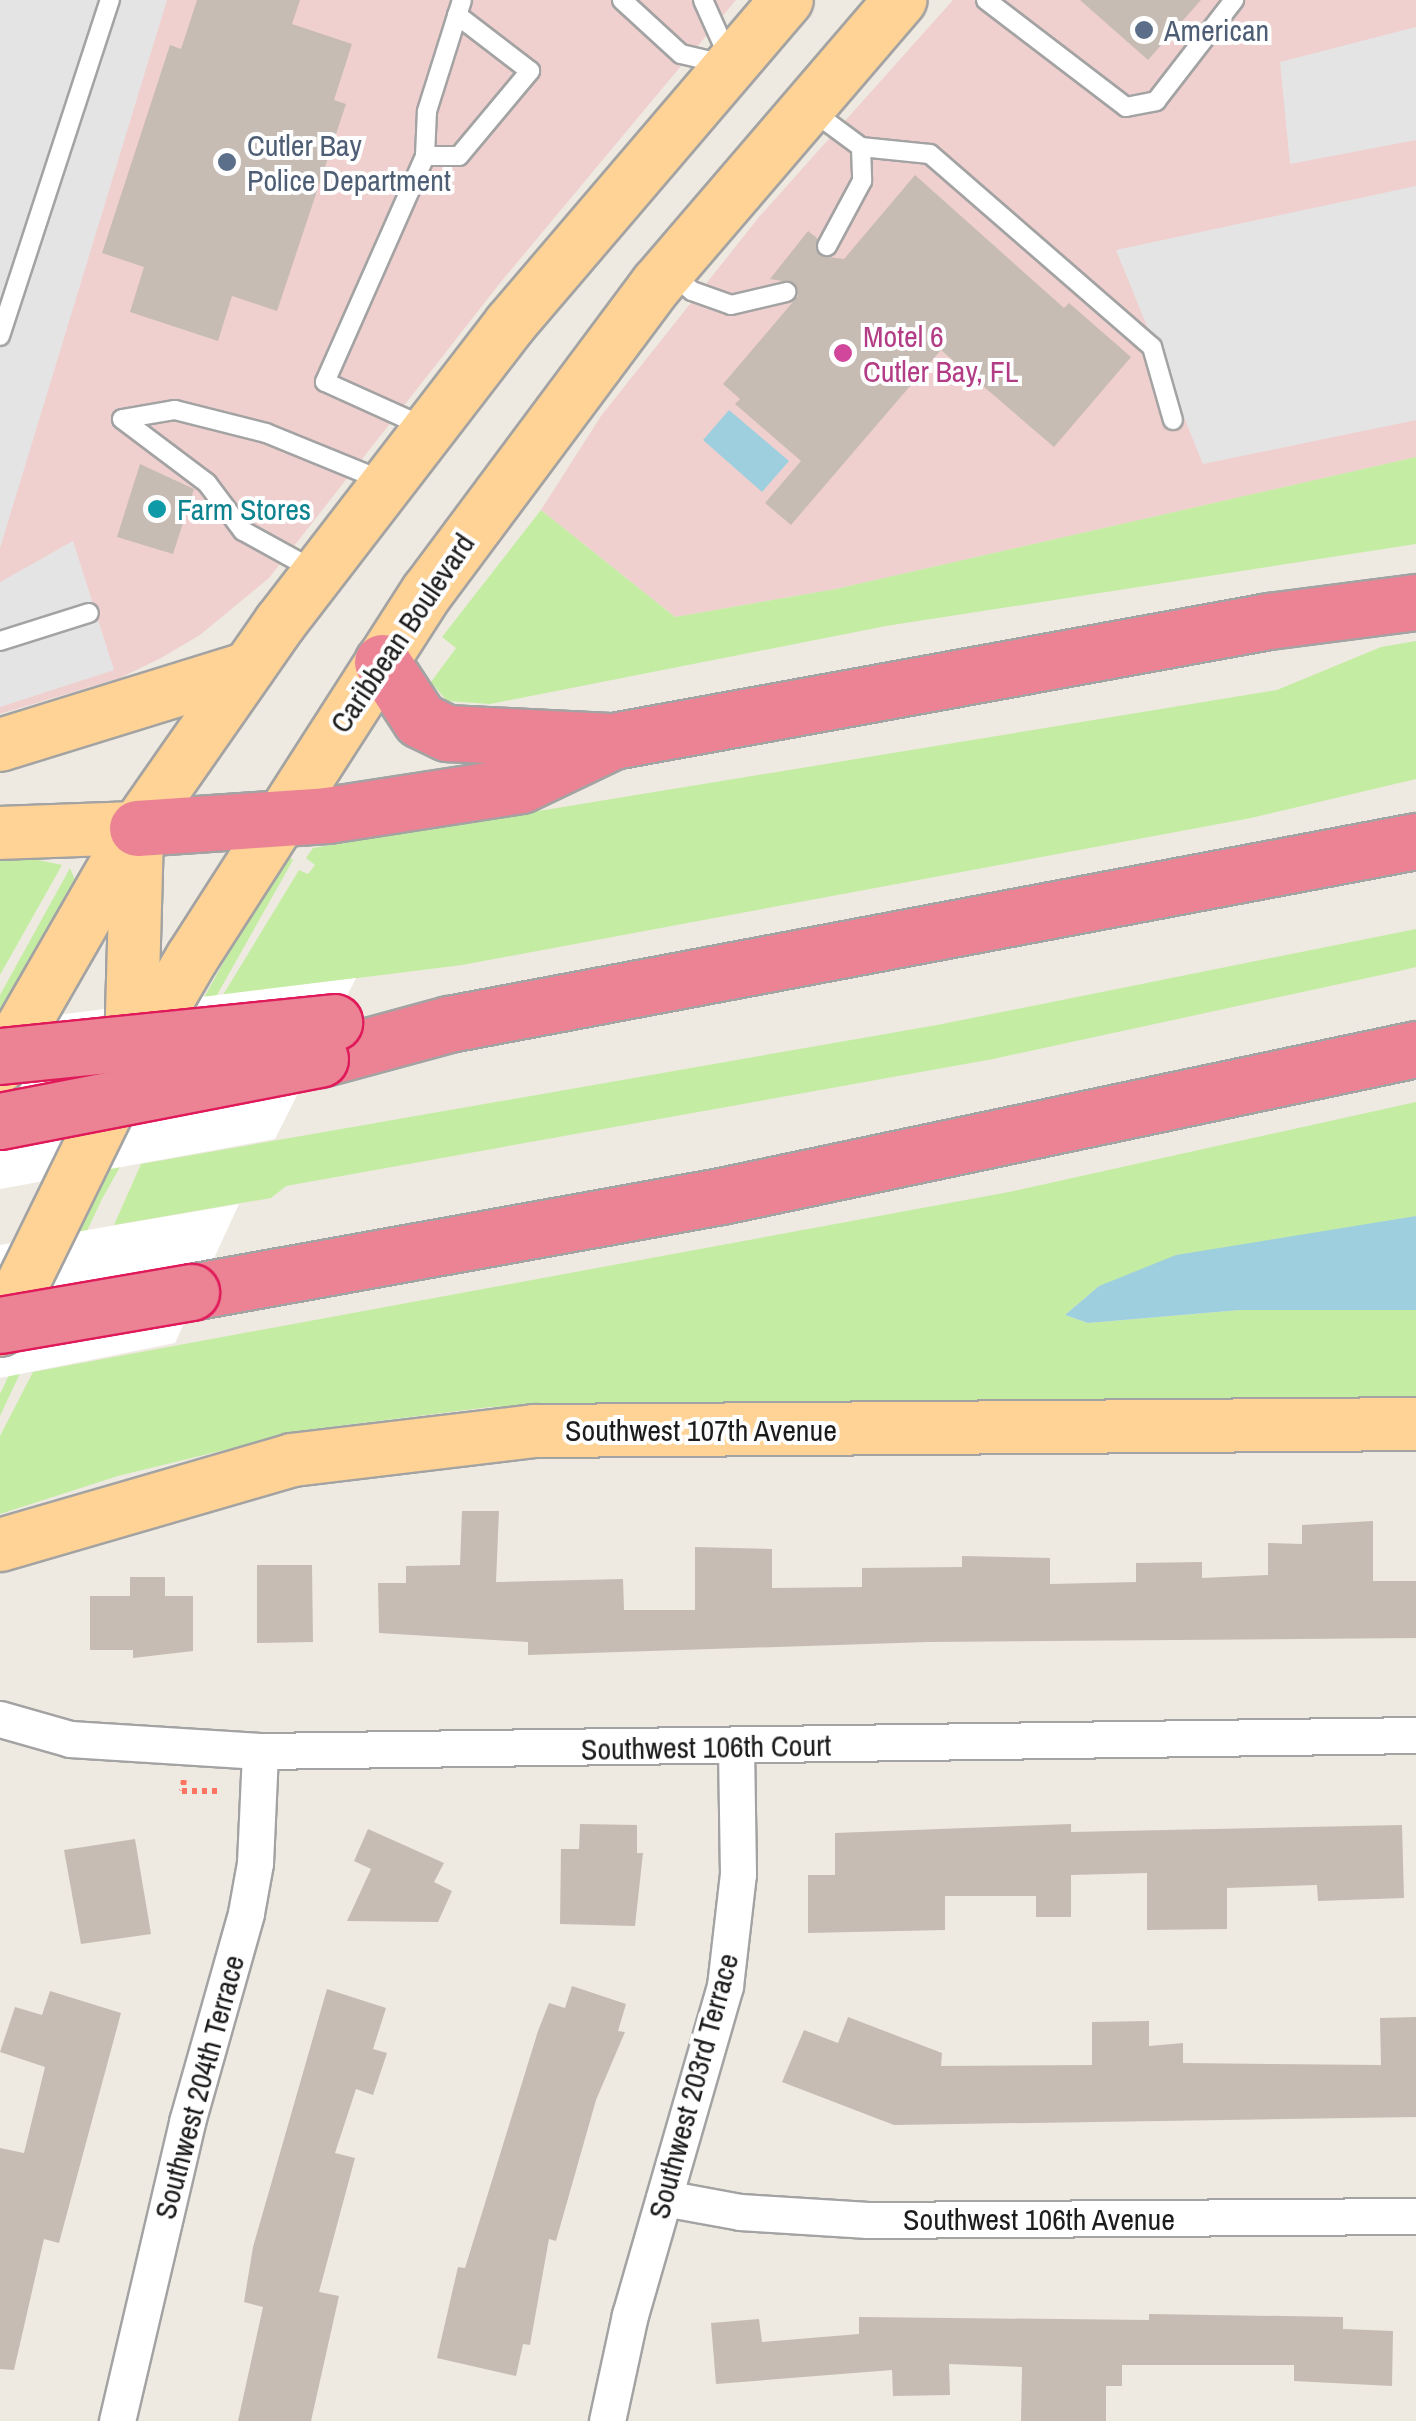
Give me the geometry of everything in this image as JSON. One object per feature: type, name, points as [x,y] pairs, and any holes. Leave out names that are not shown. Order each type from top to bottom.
[{"type":"highway","points":[[382,662],[420,720],[447,733],[613,741],[1269,622],[1416,602]]},
{"type":"highway","points":[[138,828],[278,819],[521,785],[613,741]]},
{"type":"highway","points":[[0,1056],[327,1041],[450,1024],[1416,841]]},
{"type":"highway","points":[[0,1121],[327,1041]]},
{"type":"highway","points":[[0,1328],[721,1196],[1416,1048]]},
{"type":"main road","points":[[0,1066],[138,828],[318,572],[427,428],[787,0]]},
{"type":"main road","name":"Caribbean Boulevard","points":[[0,1328],[132,1062],[278,819],[382,662],[528,452],[668,271],[900,0]]},
{"type":"main road","points":[[732,66],[806,107]]},
{"type":"main road","points":[[0,745],[248,668]]},
{"type":"main road","points":[[0,834],[138,828]]},
{"type":"main road","points":[[132,1062],[138,828]]},
{"type":"main road","name":"Southwest 107th Avenue","points":[[0,1545],[292,1460],[534,1431],[1416,1424]]},
{"type":"street","name":"Southwest 106th Court","points":[[0,1719],[70,1739],[260,1751],[1416,1735]]},
{"type":"street","name":"Southwest 203rd Terrace","points":[[607,2421],[732,1943],[736,1746]]},
{"type":"street","name":"Southwest 204th Terrace","points":[[116,2421],[187,2122],[246,1913],[260,1751]]},
{"type":"street","name":"Southwest 106th Avenue","points":[[664,2198],[740,2212],[868,2220],[1416,2216]]},
{"type":"lane","points":[[0,335],[110,0]]},
{"type":"lane","points":[[622,0],[681,54],[732,66]]},
{"type":"lane","points":[[703,0],[732,66]]},
{"type":"lane","points":[[986,0],[1126,108],[1156,101],[1234,0]]},
{"type":"lane","points":[[425,156],[458,156],[530,71],[460,8],[427,110],[425,156],[325,382],[427,428]]},
{"type":"lane","points":[[806,107],[861,147],[930,154],[1152,347],[1172,420]]},
{"type":"lane","points":[[827,246],[862,182],[861,147]]},
{"type":"lane","points":[[668,271],[715,302],[747,306],[786,292]]},
{"type":"lane","points":[[318,572],[243,531],[206,484],[122,419],[175,410],[266,434],[386,482]]},
{"type":"lane","points":[[0,641],[89,612]]},
{"type":"shaded area","points":[[0,0],[736,0],[500,283],[269,578],[200,635],[161,658],[120,678],[0,714]]},
{"type":"shaded area","points":[[0,0],[167,0],[0,548]]},
{"type":"shaded area","points":[[953,0],[1416,0],[1416,457],[836,589],[675,617],[541,510],[601,416],[759,217]]},
{"type":"shaded area","points":[[1416,27],[1416,140],[1290,164],[1280,62]]},
{"type":"shaded area","points":[[1416,186],[1416,420],[1203,464],[1116,250]]},
{"type":"shaded area","points":[[73,541],[114,670],[0,707],[0,582]]},
{"type":"green space","points":[[1416,457],[1416,544],[886,626],[490,704],[447,701],[431,682],[456,648],[442,637],[541,510],[675,617],[836,589]]},
{"type":"green space","points":[[1416,641],[1416,779],[1251,818],[462,965],[223,995],[299,870],[308,874],[315,865],[306,858],[313,848],[1277,690],[1381,647]]},
{"type":"green space","points":[[0,852],[62,865],[0,975]]},
{"type":"green space","points":[[284,853],[293,860],[102,1199],[0,1416],[0,1394],[93,1198]]},
{"type":"green space","points":[[70,868],[75,880],[0,1012],[0,995]]},
{"type":"green space","points":[[1416,929],[1416,967],[1395,972],[993,1059],[286,1186],[271,1198],[114,1225],[141,1164],[937,1025]]},
{"type":"green space","points":[[1416,1102],[1416,1216],[1099,1286],[1065,1315],[1088,1323],[1240,1310],[1416,1310],[1416,1397],[490,1407],[306,1430],[118,1476],[0,1514],[0,1436],[33,1372],[1009,1192]]},
{"type":"water","points":[[729,410],[789,461],[762,492],[703,440]]},
{"type":"water","points":[[1416,1216],[1416,1310],[1240,1310],[1088,1323],[1065,1315],[1099,1286],[1176,1255]]},
{"type":"pier","points":[[356,978],[275,1139],[0,1189],[0,1022]]},
{"type":"pier","points":[[239,1204],[175,1343],[0,1378],[0,1245]]},
{"type":"building","name":"Cutler Bay Police Department","points":[[197,0],[300,0],[292,24],[352,44],[334,100],[346,104],[277,311],[232,296],[218,341],[130,312],[144,267],[102,253],[170,45],[181,49]]},
{"type":"building","name":"American","points":[[1080,0],[1201,0],[1148,60]]},
{"type":"building","name":"Motel 6 Cutler Bay, FL","points":[[915,175],[1064,308],[1069,303],[1131,357],[1054,447],[941,350],[791,525],[765,503],[801,461],[735,404],[740,399],[723,384],[798,296],[794,283],[770,279],[808,231],[817,238],[820,256],[844,259]]},
{"type":"building","name":"Farm Stores","points":[[140,464],[194,489],[173,554],[117,537]]},
{"type":"building","points":[[462,1511],[499,1511],[496,1582],[623,1579],[624,1610],[695,1610],[695,1547],[772,1549],[772,1588],[862,1587],[862,1568],[962,1567],[962,1556],[1050,1558],[1050,1584],[1136,1582],[1136,1563],[1202,1562],[1202,1578],[1268,1575],[1268,1543],[1302,1544],[1302,1525],[1373,1521],[1373,1581],[1416,1581],[1416,1638],[928,1642],[528,1655],[528,1642],[379,1633],[378,1583],[406,1583],[406,1566],[460,1565]]},
{"type":"building","points":[[257,1565],[312,1565],[313,1642],[257,1643]]},
{"type":"building","points":[[130,1577],[165,1577],[165,1596],[193,1596],[193,1651],[133,1658],[133,1650],[90,1650],[90,1596],[130,1596]]},
{"type":"building","points":[[580,1824],[637,1825],[637,1853],[643,1853],[635,1926],[560,1924],[561,1849],[579,1849]]},
{"type":"building","points":[[1071,1824],[1071,1832],[1402,1825],[1404,1898],[1318,1901],[1317,1885],[1227,1888],[1227,1929],[1147,1930],[1147,1873],[1071,1875],[1071,1917],[1036,1917],[1036,1896],[945,1896],[945,1930],[808,1933],[808,1875],[835,1875],[835,1833]]},
{"type":"building","points":[[368,1829],[444,1863],[434,1882],[452,1891],[438,1922],[347,1921],[371,1869],[354,1861]]},
{"type":"building","points":[[135,1839],[151,1934],[81,1944],[64,1850]]},
{"type":"building","points":[[572,1986],[626,2004],[618,2031],[625,2032],[596,2100],[556,2241],[549,2239],[530,2345],[523,2344],[516,2376],[437,2358],[458,2267],[465,2268],[538,2031],[549,2003],[565,2008]]},
{"type":"building","points":[[327,1989],[386,2008],[373,2049],[387,2053],[373,2095],[356,2089],[335,2153],[355,2158],[319,2292],[339,2296],[311,2421],[238,2421],[263,2307],[244,2302],[253,2247]]},
{"type":"building","points":[[50,1991],[121,2013],[59,2243],[44,2239],[14,2370],[0,2369],[0,2148],[24,2153],[45,2067],[0,2052],[15,2007],[42,2015]]},
{"type":"building","points":[[848,2017],[942,2053],[941,2066],[1092,2065],[1092,2022],[1149,2021],[1149,2046],[1183,2043],[1183,2063],[1381,2065],[1380,2018],[1416,2017],[1416,2117],[894,2125],[782,2082],[804,2030],[838,2043]]},
{"type":"building","points":[[1149,2314],[1343,2317],[1343,2329],[1393,2331],[1392,2386],[1294,2381],[1294,2365],[1122,2365],[1122,2386],[1106,2386],[1106,2421],[1021,2421],[1022,2367],[949,2364],[950,2395],[893,2396],[892,2370],[716,2384],[711,2323],[759,2319],[762,2342],[859,2334],[859,2317],[1149,2320]]},
{"type":"place","name":"American","points":[[1144,30]]},
{"type":"place","name":"Cutler Bay Police Department","points":[[227,162]]},
{"type":"place","name":"Motel 6 Cutler Bay, FL","points":[[843,353]]},
{"type":"place","name":"Farm Stores","points":[[157,509]]}]
